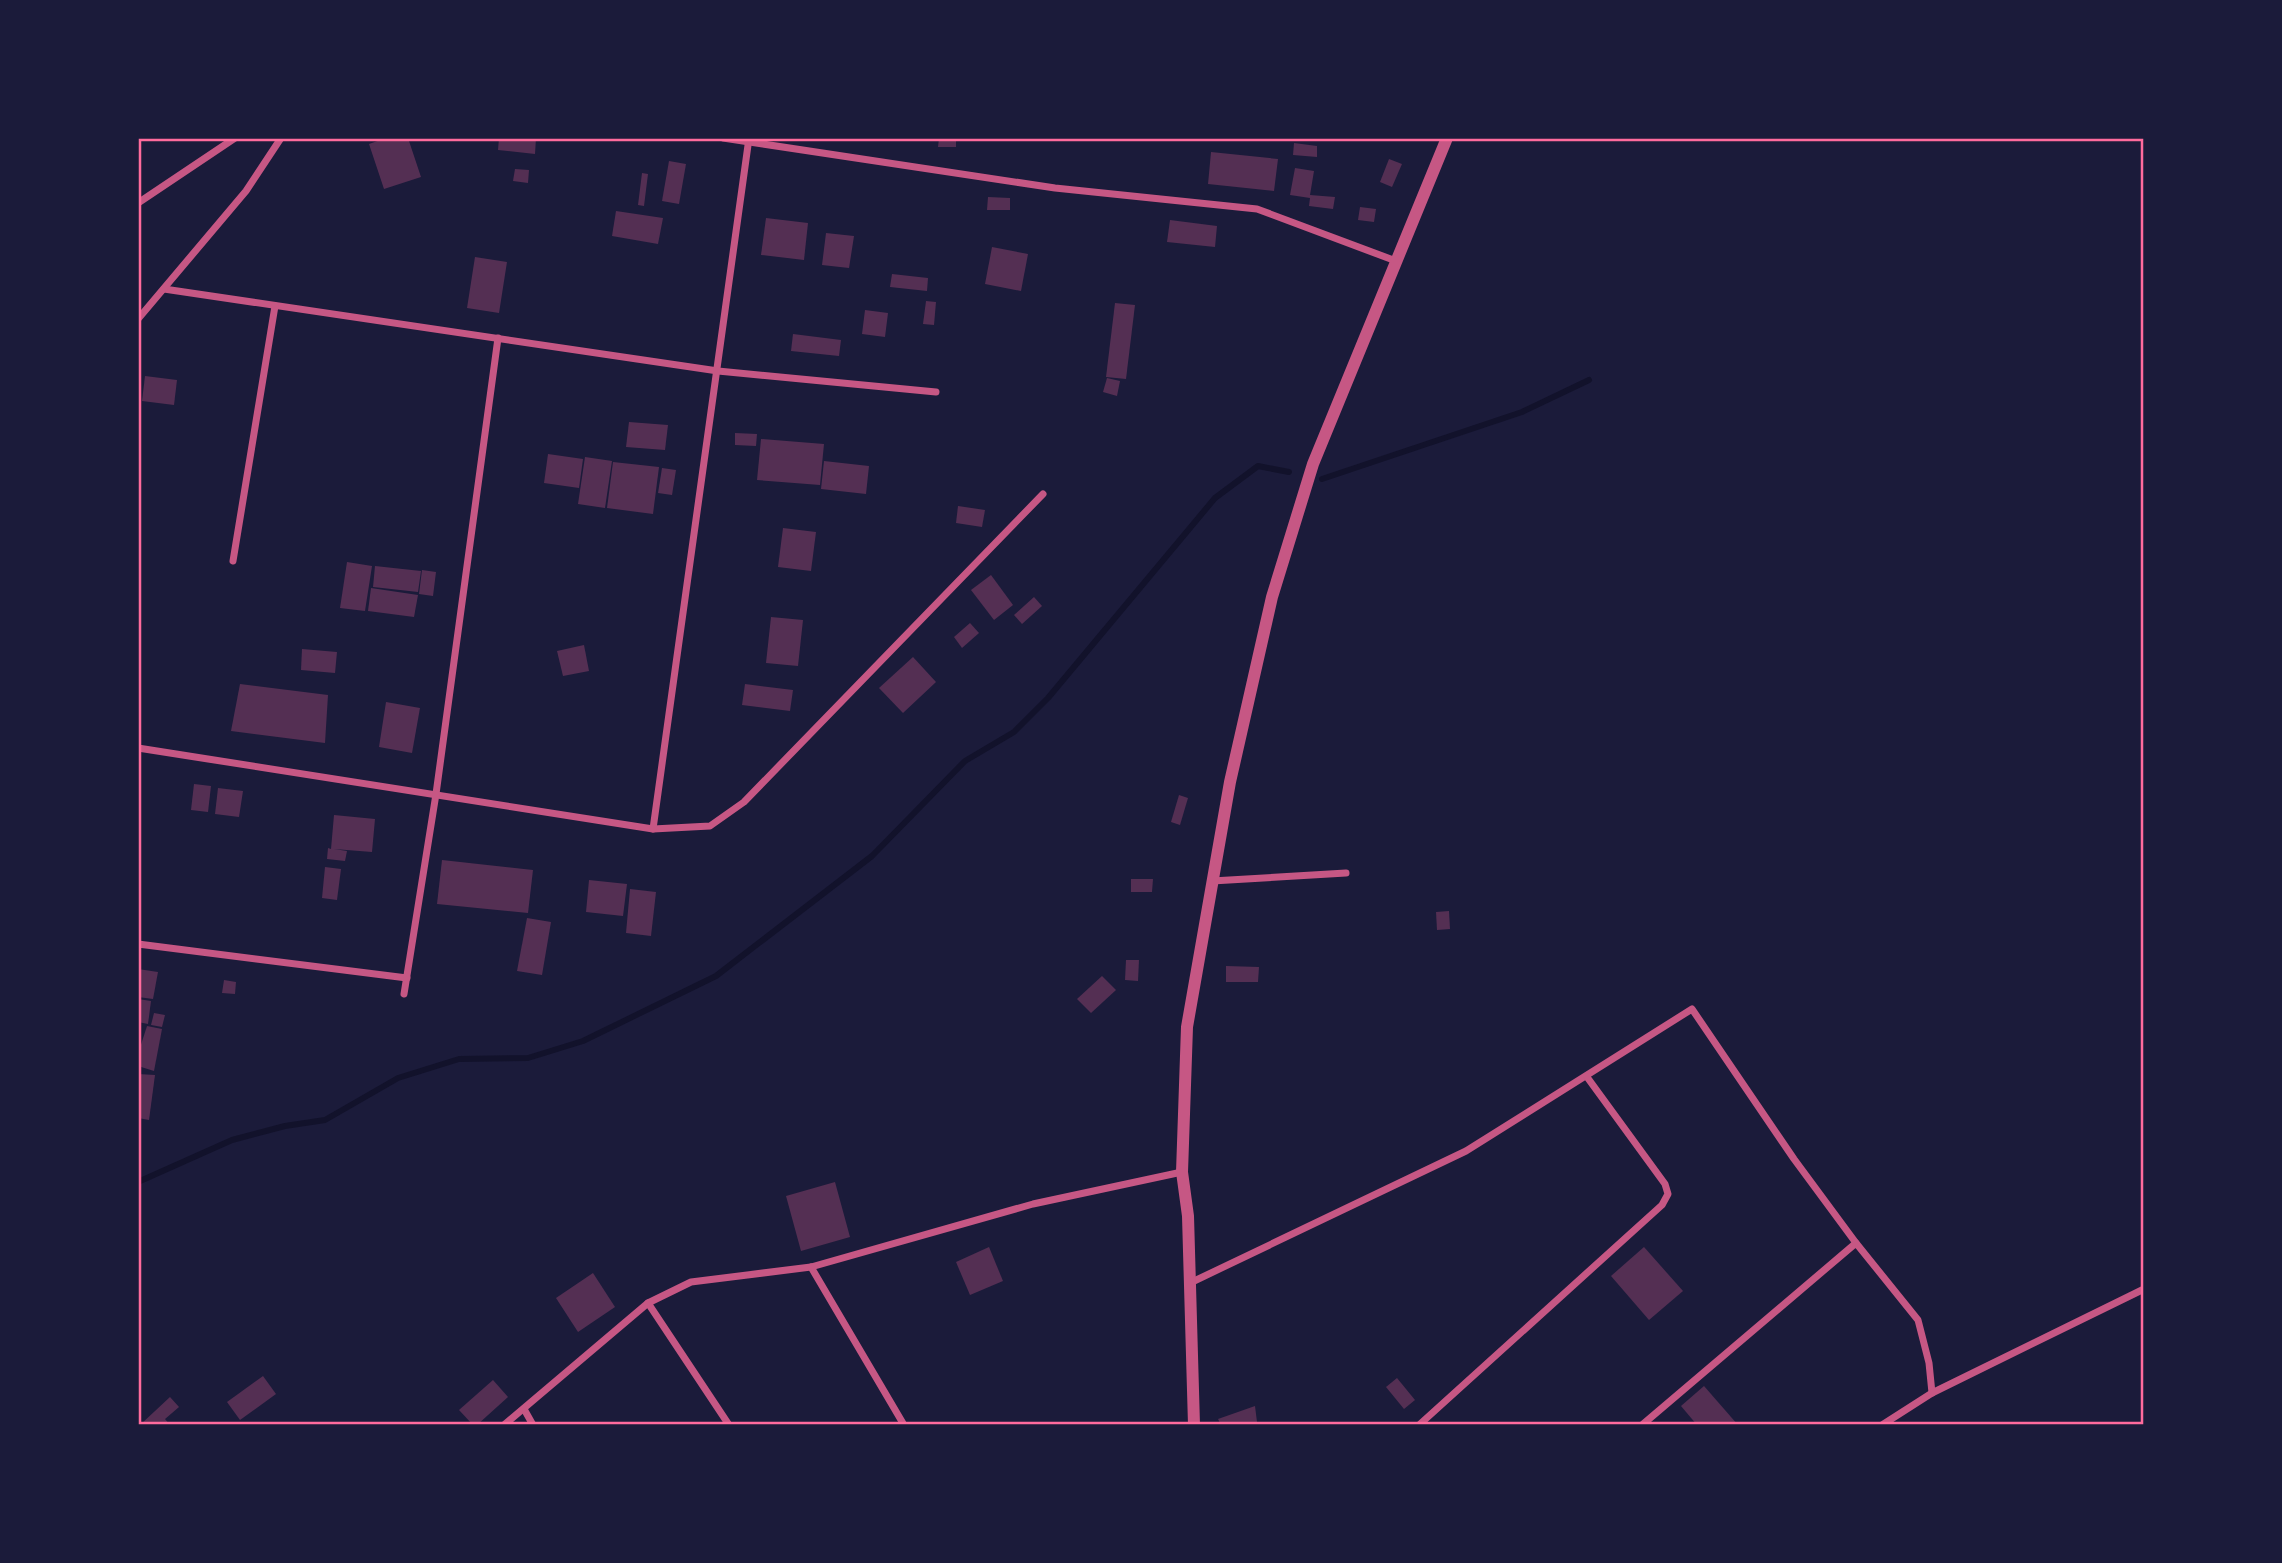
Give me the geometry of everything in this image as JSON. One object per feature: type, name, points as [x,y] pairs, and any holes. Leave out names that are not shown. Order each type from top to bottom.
[{"type":"street","points":[[138,203],[235,138]]},
{"type":"street","points":[[138,319],[246,191],[281,138]]},
{"type":"street","points":[[723,138],[1055,188],[1249,207],[1308,226],[1396,261]]},
{"type":"street","points":[[1194,1425],[1188,1216],[1182,1172],[1187,1027],[1235,758],[1272,597],[1313,464],[1447,138]]},
{"type":"street","points":[[653,829],[749,140]]},
{"type":"street","points":[[164,289],[718,371],[936,392]]},
{"type":"street","points":[[233,561],[275,306]]},
{"type":"street","points":[[404,994],[436,794],[498,338]]},
{"type":"street","points":[[138,748],[653,829],[710,826],[744,802],[1043,494]]},
{"type":"street","points":[[1212,881],[1346,873]]},
{"type":"street","points":[[138,944],[407,978]]},
{"type":"street","points":[[1189,1283],[1466,1151],[1692,1009],[1794,1159],[1856,1243],[1918,1320],[1929,1363],[1932,1393]]},
{"type":"street","points":[[1419,1425],[1662,1205],[1668,1194],[1665,1184],[1587,1077]]},
{"type":"street","points":[[504,1425],[648,1303],[691,1282],[811,1267],[1033,1205],[1182,1172]]},
{"type":"street","points":[[1642,1425],[1856,1243]]},
{"type":"street","points":[[811,1267],[904,1425]]},
{"type":"street","points":[[1882,1425],[1932,1393],[2144,1289]]},
{"type":"street","points":[[648,1303],[729,1425]]},
{"type":"street","points":[[524,1409],[533,1425]]},
{"type":"building","points":[[386,138],[408,138],[421,177],[384,189],[369,144]]},
{"type":"building","points":[[499,138],[536,138],[535,154],[498,150]]},
{"type":"building","points":[[939,138],[956,138],[956,147],[938,147]]},
{"type":"building","points":[[1294,143],[1317,146],[1317,157],[1293,155]]},
{"type":"building","points":[[1211,152],[1278,159],[1274,191],[1208,184]]},
{"type":"building","points":[[1389,159],[1402,164],[1392,187],[1380,182]]},
{"type":"building","points":[[669,161],[686,164],[679,204],[662,201]]},
{"type":"building","points":[[1295,168],[1314,171],[1310,195],[1335,197],[1333,209],[1309,206],[1310,198],[1290,195]]},
{"type":"building","points":[[515,169],[529,170],[528,183],[513,181]]},
{"type":"building","points":[[642,173],[648,174],[644,206],[638,205]]},
{"type":"building","points":[[988,197],[1010,198],[1010,210],[987,210]]},
{"type":"building","points":[[1360,207],[1376,209],[1374,222],[1358,220]]},
{"type":"building","points":[[616,211],[663,218],[658,244],[612,236]]},
{"type":"building","points":[[766,218],[808,223],[804,260],[761,255]]},
{"type":"building","points":[[1170,220],[1217,226],[1215,247],[1167,242]]},
{"type":"building","points":[[826,233],[854,236],[849,268],[822,265]]},
{"type":"building","points":[[992,247],[1028,254],[1021,291],[985,284]]},
{"type":"building","points":[[475,257],[507,262],[499,313],[467,308]]},
{"type":"building","points":[[892,274],[928,278],[927,291],[890,287]]},
{"type":"building","points":[[926,301],[936,302],[934,325],[923,324]]},
{"type":"building","points":[[1115,303],[1135,305],[1126,379],[1106,377]]},
{"type":"building","points":[[865,310],[888,313],[885,337],[862,334]]},
{"type":"building","points":[[793,334],[841,340],[839,356],[791,351]]},
{"type":"building","points":[[145,376],[177,380],[174,405],[142,401]]},
{"type":"building","points":[[1107,378],[1120,381],[1117,396],[1103,392]]},
{"type":"building","points":[[629,422],[668,425],[665,450],[626,447]]},
{"type":"building","points":[[735,433],[757,434],[756,446],[735,445]]},
{"type":"building","points":[[761,439],[824,444],[820,485],[757,480]]},
{"type":"building","points":[[548,454],[583,459],[579,488],[544,483]]},
{"type":"building","points":[[585,457],[612,461],[605,508],[578,504]]},
{"type":"building","points":[[824,461],[869,466],[866,494],[821,489]]},
{"type":"building","points":[[613,462],[659,467],[653,514],[607,508]]},
{"type":"building","points":[[662,468],[676,470],[672,495],[658,493]]},
{"type":"building","points":[[958,506],[985,510],[982,527],[956,523]]},
{"type":"building","points":[[783,528],[816,532],[811,571],[778,567]]},
{"type":"building","points":[[347,562],[372,566],[365,611],[340,608]]},
{"type":"building","points":[[375,566],[421,571],[418,592],[373,587]]},
{"type":"building","points":[[422,570],[436,572],[433,596],[419,594]]},
{"type":"building","points":[[991,575],[1013,605],[994,620],[971,590]]},
{"type":"building","points":[[371,588],[418,595],[414,617],[368,611]]},
{"type":"building","points":[[1034,597],[1042,606],[1022,624],[1014,615]]},
{"type":"building","points":[[771,617],[803,620],[798,666],[766,663]]},
{"type":"building","points":[[970,623],[979,633],[962,648],[954,637]]},
{"type":"building","points":[[584,645],[589,671],[563,676],[557,651]]},
{"type":"building","points":[[302,649],[337,652],[335,673],[301,670]]},
{"type":"building","points":[[913,657],[936,682],[903,713],[879,688]]},
{"type":"building","points":[[240,684],[328,695],[325,743],[231,731]]},
{"type":"building","points":[[745,684],[793,690],[790,711],[742,705]]},
{"type":"building","points":[[386,702],[420,708],[412,753],[379,747]]},
{"type":"building","points":[[194,784],[211,786],[208,812],[191,810]]},
{"type":"building","points":[[218,788],[243,791],[239,817],[215,814]]},
{"type":"building","points":[[1179,795],[1188,798],[1180,825],[1171,822]]},
{"type":"building","points":[[334,815],[375,819],[372,852],[334,849],[347,851],[345,861],[327,859],[328,848],[331,849]]},
{"type":"building","points":[[442,860],[533,870],[528,913],[437,904]]},
{"type":"building","points":[[325,867],[341,869],[337,900],[322,898]]},
{"type":"building","points":[[1131,879],[1153,879],[1152,892],[1131,892]]},
{"type":"building","points":[[589,880],[627,884],[623,916],[586,912]]},
{"type":"building","points":[[630,889],[656,892],[651,936],[626,933]]},
{"type":"building","points":[[1449,911],[1450,929],[1437,930],[1436,912]]},
{"type":"building","points":[[527,918],[551,922],[542,975],[517,971]]},
{"type":"building","points":[[1126,960],[1139,960],[1138,981],[1125,980]]},
{"type":"building","points":[[1226,966],[1259,967],[1258,982],[1226,982]]},
{"type":"building","points":[[138,969],[158,972],[153,999],[138,997]]},
{"type":"building","points":[[1102,976],[1116,990],[1091,1013],[1077,999]]},
{"type":"building","points":[[224,980],[236,982],[235,994],[222,993]]},
{"type":"building","points":[[138,999],[151,1001],[148,1024],[138,1022]]},
{"type":"building","points":[[154,1013],[165,1015],[162,1027],[151,1025]]},
{"type":"building","points":[[147,1026],[162,1029],[154,1071],[138,1066],[138,1054]]},
{"type":"building","points":[[138,1074],[155,1075],[149,1120],[138,1118]]},
{"type":"building","points":[[835,1182],[850,1237],[801,1251],[786,1196]]},
{"type":"building","points":[[989,1247],[1003,1281],[970,1295],[956,1262]]},
{"type":"building","points":[[1644,1247],[1683,1291],[1649,1320],[1611,1276]]},
{"type":"building","points":[[593,1273],[615,1307],[578,1332],[556,1298]]},
{"type":"building","points":[[263,1376],[276,1394],[240,1420],[227,1402]]},
{"type":"building","points":[[1397,1378],[1415,1400],[1404,1409],[1386,1387]]},
{"type":"building","points":[[493,1380],[508,1397],[477,1425],[473,1425],[459,1410]]},
{"type":"building","points":[[1704,1386],[1738,1425],[1697,1425],[1681,1406]]},
{"type":"building","points":[[170,1397],[179,1407],[165,1419],[170,1425],[140,1425]]},
{"type":"building","points":[[1255,1406],[1257,1422],[1221,1425],[1218,1419]]},
{"type":"waterway","points":[[1322,479],[1522,412],[1589,380]]},
{"type":"waterway","points":[[138,1182],[232,1140],[285,1126],[325,1120],[398,1078],[459,1059],[528,1058],[583,1041],[716,976],[872,856],[965,761],[1014,732],[1048,698],[1215,498],[1258,466],[1289,472]]}]
